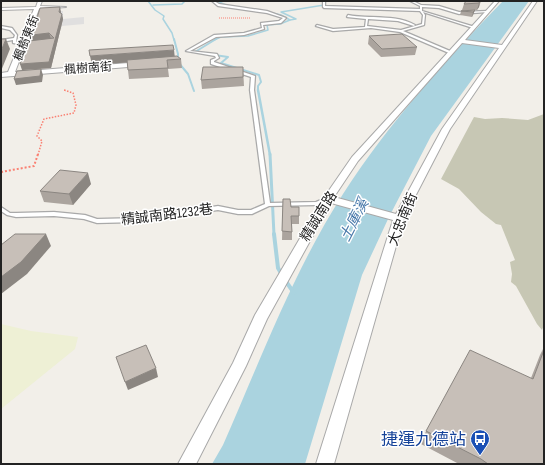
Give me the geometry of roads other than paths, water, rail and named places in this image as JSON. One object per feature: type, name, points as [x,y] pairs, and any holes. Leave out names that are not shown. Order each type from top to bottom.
[{"type":"street","name":"楓樹東街","points":[[11,74],[40,1]]},
{"type":"street","name":"精誠南路","points":[[187,464],[240,366],[260,319],[287,269],[355,159],[449,52],[463,41],[498,1]]},
{"type":"street","name":"大忠南街","points":[[325,464],[399,218],[446,129],[500,47],[535,1]]},
{"type":"street","points":[[1,9],[64,7]]},
{"type":"street","points":[[463,41],[500,47]]},
{"type":"street","points":[[23,44],[30,44]]},
{"type":"street","name":"楓樹南街","points":[[1,75],[145,64]]},
{"type":"street","points":[[330,199],[399,218]]},
{"type":"lane","points":[[213,1],[218,5],[267,12],[285,18],[280,22],[262,24],[263,28],[249,33],[215,36],[187,51],[216,55],[218,58],[212,61],[212,63],[253,76],[252,90],[268,206]]},
{"type":"lane","points":[[357,1],[357,8]]},
{"type":"lane","points":[[411,1],[421,6],[439,7],[459,13],[487,12]]},
{"type":"lane","points":[[324,2],[324,7],[420,10],[474,27]]},
{"type":"lane","points":[[420,10],[421,6]]},
{"type":"lane","points":[[317,26],[333,30],[370,28],[401,30],[423,24],[424,15],[420,10]]},
{"type":"lane","points":[[348,16],[408,22],[414,26]]},
{"type":"lane","points":[[367,19],[365,25],[370,28]]},
{"type":"lane","points":[[1,28],[11,29],[16,35],[14,42],[23,44]]},
{"type":"lane","points":[[401,30],[449,52]]},
{"type":"lane","points":[[1,41],[15,39]]},
{"type":"lane","name":"精誠南路1232巷","points":[[1,209],[9,214],[16,215],[64,214],[103,221],[139,220],[218,208],[238,212],[252,212],[268,206],[317,203],[330,199]]},
{"type":"water","name":"土庫溪","points":[[503,1],[529,1],[431,136],[389,217],[362,275],[305,464],[212,464],[223,445],[278,317],[308,254],[343,194],[360,168],[418,93]]},
{"type":"waterway","points":[[148,1],[155,10],[164,16],[163,19],[172,33],[174,40]]},
{"type":"waterway","points":[[153,5],[182,4],[185,1]]},
{"type":"waterway","points":[[217,1],[228,6]]},
{"type":"waterway","points":[[290,20],[296,19],[281,12],[324,5],[326,1]]},
{"type":"waterway","points":[[264,11],[281,15],[290,20]]},
{"type":"waterway","points":[[215,39],[221,37],[248,36],[268,30],[267,25],[280,24],[290,20]]},
{"type":"waterway","points":[[174,39],[178,54],[178,62],[188,74],[194,91]]},
{"type":"waterway","points":[[215,39],[195,52],[228,57],[221,63],[259,75],[261,82],[258,86],[258,90]]},
{"type":"waterway","points":[[258,90],[270,155]]},
{"type":"waterway","points":[[270,154],[274,235]]},
{"type":"waterway","points":[[274,234],[278,268],[282,275]]},
{"type":"waterway","points":[[285,280],[294,293]]},
{"type":"place","name":"捷運九德站","points":[[480,456]]}]
